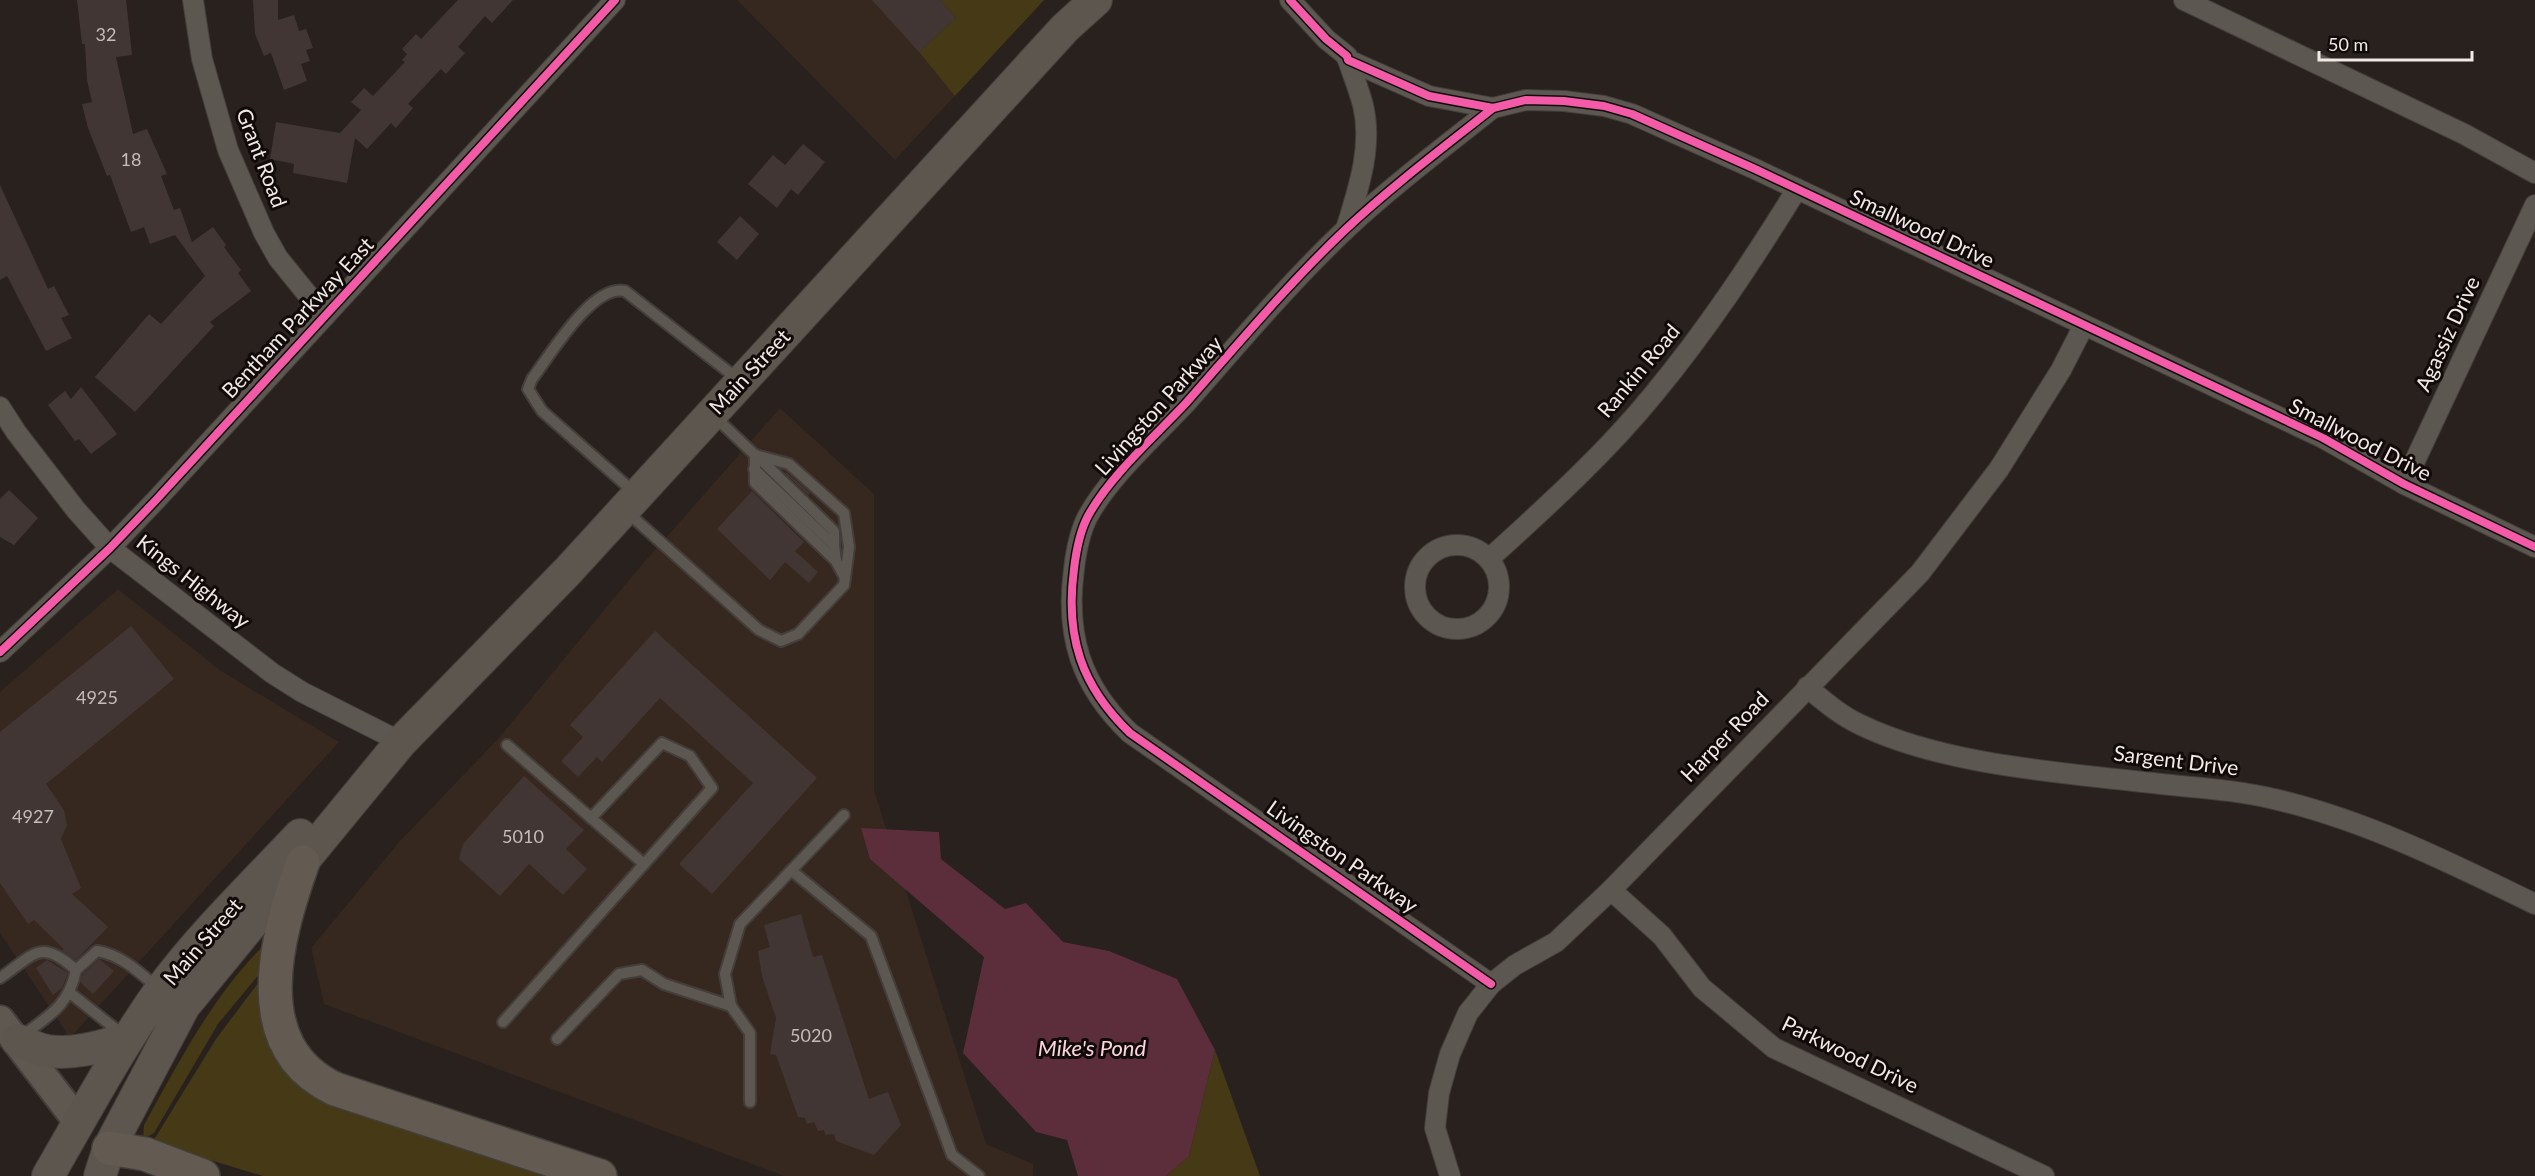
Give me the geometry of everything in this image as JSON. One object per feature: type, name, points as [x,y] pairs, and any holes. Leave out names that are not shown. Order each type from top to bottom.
[{"type":"highway","points":[[303,862],[287,908],[280,942],[274,977],[274,1007],[282,1032],[310,1072],[335,1089],[600,1176]]},
{"type":"highway","points":[[104,1162],[145,1154],[203,1176]]},
{"type":"highway","points":[[104,1162],[150,1176]]},
{"type":"main road","name":"Main Street","points":[[104,1162],[184,1006],[401,742],[567,572],[1065,28],[1096,0]]},
{"type":"main road","name":"Main Street","points":[[48,1176],[127,1039],[161,990],[196,947],[337,792],[401,742]]},
{"type":"main road","points":[[104,1162],[107,1125],[156,1024],[161,990]]},
{"type":"main road","points":[[9,1030],[47,1051],[66,1052],[92,1049],[127,1039]]},
{"type":"main road","points":[[79,1123],[104,1162]]},
{"type":"main road","points":[[79,1123],[86,1142],[80,1176]]},
{"type":"street","name":"Grant Road","points":[[194,0],[202,59],[228,150],[264,233],[278,258],[325,316]]},
{"type":"street","name":"Bentham Parkway East","points":[[0,652],[110,548],[615,0]]},
{"type":"street","name":"Smallwood Drive","points":[[1290,0],[1326,39],[1347,56],[1348,60],[1429,96],[1493,108],[1526,100],[1564,101],[1604,106],[1632,114],[1797,189],[2323,438],[2404,484],[2535,547]]},
{"type":"street","points":[[2184,0],[2464,134],[2535,173]]},
{"type":"street","name":"Livingston Parkway","points":[[1346,229],[1362,177],[1365,144],[1364,106],[1348,60]]},
{"type":"street","name":"Livingston Parkway","points":[[1491,984],[1130,733],[1095,693],[1082,668],[1076,646],[1071,588],[1075,558],[1088,516],[1116,480],[1300,276],[1346,229],[1493,108]]},
{"type":"street","name":"Rankin Road","points":[[1489,559],[1555,499],[1653,396],[1747,270],[1797,189]]},
{"type":"street","name":"Agassiz Drive","points":[[2404,484],[2535,205]]},
{"type":"street","name":"Harper Road","points":[[1450,1176],[1435,1128],[1439,1093],[1450,1054],[1468,1013],[1491,984],[1515,965],[1556,942],[1611,890],[1920,573],[1992,478],[2061,370],[2084,325]]},
{"type":"street","name":"Kings Highway","points":[[0,407],[16,432],[110,548],[198,619],[272,672],[302,692],[401,742]]},
{"type":"street","points":[[1453,545],[1479,550],[1489,559],[1497,572],[1499,586],[1497,600],[1491,613],[1480,623],[1466,629],[1452,629],[1438,625],[1426,616],[1418,604],[1415,591],[1418,572],[1429,555],[1453,545]]},
{"type":"street","name":"Sargent Drive","points":[[1807,687],[1833,709],[1860,724],[1912,744],[1955,755],[2032,768],[2223,789],[2321,812],[2464,869],[2535,904]]},
{"type":"street","name":"Parkwood Drive","points":[[1611,890],[1662,936],[1702,988],[1774,1048],[2044,1176]]},
{"type":"street","points":[[9,1030],[79,1123]]},
{"type":"lane","points":[[741,382],[625,291],[616,289],[603,294],[587,308],[532,379],[528,389],[542,411],[631,503],[759,630],[781,641],[798,634],[844,585],[849,547],[844,513],[789,464],[755,455]]},
{"type":"lane","points":[[712,414],[834,531],[836,561]]},
{"type":"lane","points":[[755,455],[755,483],[836,561],[845,578]]},
{"type":"lane","points":[[754,469],[834,545]]},
{"type":"lane","points":[[503,1022],[712,788],[690,756],[662,743],[591,818]]},
{"type":"lane","points":[[507,745],[644,864]]},
{"type":"lane","points":[[750,1102],[750,1033],[731,1006],[725,974],[740,924],[844,815]]},
{"type":"lane","points":[[792,871],[871,936],[952,1155],[979,1176]]},
{"type":"lane","points":[[0,978],[36,953],[47,950],[54,952],[76,969]]},
{"type":"lane","points":[[9,1030],[52,1014],[70,993],[76,969],[97,951],[123,959],[161,990]]},
{"type":"lane","points":[[557,1040],[619,974],[642,970],[664,984],[731,1006]]},
{"type":"lane","points":[[70,993],[127,1039]]},
{"type":"shaded area","points":[[737,0],[1044,0],[895,160]]},
{"type":"shaded area","points":[[940,0],[1044,0],[955,96],[919,52],[956,18]]},
{"type":"shaded area","points":[[780,408],[874,494],[874,790],[986,1144],[1033,1164],[1033,1176],[784,1176],[324,1004],[311,948],[400,841],[497,740],[633,575]]},
{"type":"shaded area","points":[[118,589],[221,671],[339,742],[70,1038],[0,933],[0,692]]},
{"type":"shaded area","points":[[263,946],[266,966],[218,1024],[154,1133],[143,1139],[144,1125],[212,1008]]},
{"type":"shaded area","points":[[261,979],[304,1078],[568,1176],[263,1176],[197,1156],[155,1147],[155,1138],[216,1039]]},
{"type":"shaded area","points":[[1215,1050],[1260,1176],[1166,1176],[1189,1156]]},
{"type":"water","name":"Mike's Pond","points":[[861,828],[939,832],[941,859],[1005,909],[1026,903],[1063,942],[1109,951],[1177,979],[1215,1050],[1189,1156],[1166,1176],[1078,1176],[1067,1140],[1036,1132],[963,1053],[984,957],[870,859]]},
{"type":"building","points":[[77,0],[126,0],[132,55],[116,57],[133,134],[147,129],[167,174],[161,176],[174,210],[180,208],[192,242],[213,227],[241,270],[238,273],[251,291],[210,322],[214,326],[135,412],[95,377],[149,314],[161,324],[205,276],[175,235],[150,244],[144,227],[131,232],[110,175],[107,176],[88,128],[82,104],[92,102]]},
{"type":"building","points":[[253,0],[278,0],[278,20],[294,15],[299,31],[306,29],[313,48],[306,50],[310,61],[301,64],[307,81],[284,90],[271,53],[264,56],[255,34]]},
{"type":"building","points":[[458,0],[513,0],[492,23],[485,16],[458,47],[465,53],[446,74],[441,69],[408,104],[413,108],[396,128],[391,123],[367,149],[355,138],[347,183],[293,173],[294,164],[270,159],[276,122],[340,133],[361,110],[351,102],[364,88],[373,96],[405,62],[402,60],[407,54],[402,49],[416,34],[421,39]]},
{"type":"building","points":[[872,0],[940,0],[956,18],[919,52]]},
{"type":"building","points":[[803,144],[825,162],[798,195],[791,189],[777,208],[748,184],[773,155],[785,165]]},
{"type":"building","points":[[0,185],[48,289],[54,286],[69,315],[61,318],[72,338],[46,351],[7,276],[0,280]]},
{"type":"building","points":[[740,216],[759,234],[737,260],[717,242]]},
{"type":"building","points":[[81,387],[117,434],[91,454],[79,439],[75,441],[48,405],[65,391],[71,399]]},
{"type":"building","points":[[786,472],[810,493],[808,495]]},
{"type":"building","points":[[9,490],[38,518],[14,545],[0,537],[0,499]]},
{"type":"building","points":[[752,491],[804,542],[795,551],[818,572],[809,583],[785,562],[770,580],[717,529]]},
{"type":"building","points":[[131,626],[174,679],[46,784],[64,810],[67,825],[61,839],[81,888],[72,894],[108,927],[76,960],[62,950],[64,949],[34,920],[28,924],[0,883],[0,732]]},
{"type":"building","points":[[655,631],[817,778],[712,894],[679,864],[753,783],[660,698],[602,762],[597,757],[578,777],[561,761],[583,737],[570,725]]},
{"type":"building","points":[[524,776],[584,830],[566,849],[587,869],[563,895],[529,864],[500,896],[459,859],[463,844]]},
{"type":"building","points":[[801,914],[813,957],[822,955],[869,1099],[888,1092],[901,1125],[874,1155],[836,1141],[834,1134],[825,1135],[824,1130],[818,1131],[814,1122],[807,1124],[805,1118],[798,1117],[776,1055],[770,1054],[776,1018],[762,976],[758,951],[770,947],[764,925]]},
{"type":"building","points":[[99,959],[114,971],[93,994],[80,982],[83,974]]},
{"type":"building","points":[[47,960],[68,973],[62,988],[53,995],[36,968]]},
{"type":"cycle path","points":[[0,652],[110,548],[156,500],[615,0]]},
{"type":"cycle path","points":[[1290,0],[1326,39],[1347,56],[1348,60],[1429,96],[1493,108],[1526,100],[1564,101],[1604,106],[1632,114],[1755,169],[2323,438],[2404,484],[2535,547]]},
{"type":"cycle path","points":[[1491,984],[1130,733],[1099,697],[1080,659],[1072,616],[1072,593],[1077,549],[1085,522],[1097,501],[1120,472],[1186,403],[1264,314],[1346,229],[1381,197],[1493,108]]}]
